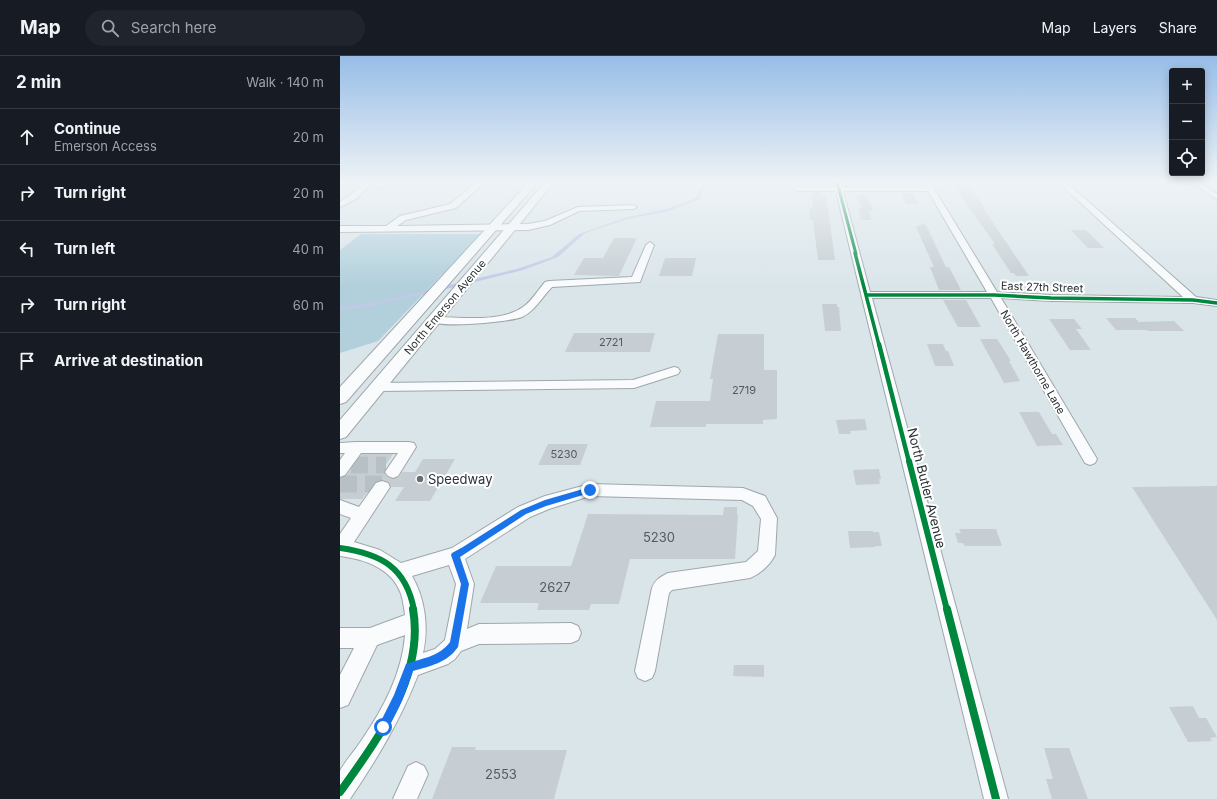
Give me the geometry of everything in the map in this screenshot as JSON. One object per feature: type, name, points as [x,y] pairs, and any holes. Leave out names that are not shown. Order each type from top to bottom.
[{"type":"main road","name":"North Emerson Avenue","points":[[340,398],[503,217]]},
{"type":"main road","name":"North Emerson Avenue","points":[[340,432],[521,217]]},
{"type":"street","points":[[389,228],[403,218],[409,217]]},
{"type":"street","points":[[340,229],[513,227],[540,225],[560,217]]},
{"type":"street","name":"North Butler Avenue","points":[[846,217],[996,799]]},
{"type":"street","name":"North Hawthorne Lane","points":[[947,217],[1090,459]]},
{"type":"street","points":[[1100,217],[1193,300]]},
{"type":"street","points":[[434,320],[494,319],[511,317],[526,310],[549,284],[636,280],[650,245]]},
{"type":"street","name":"East 27th Street","points":[[866,295],[994,295],[1193,300],[1217,303]]},
{"type":"street","points":[[378,387],[634,384],[674,371]]},
{"type":"street","points":[[340,448],[409,447],[392,467]]},
{"type":"street","points":[[345,467],[358,448]]},
{"type":"street","points":[[340,792],[383,727],[398,697],[409,668],[414,643],[416,622],[409,589],[398,572],[377,556],[363,551],[340,548],[382,488]]},
{"type":"street","points":[[398,572],[455,555],[466,550],[524,512],[545,503],[590,490],[743,494],[760,501],[769,518],[766,555],[750,570],[668,582],[664,585],[661,588],[645,671]]},
{"type":"street","points":[[340,507],[363,515]]},
{"type":"street","points":[[409,668],[441,657],[448,652],[454,644],[465,584],[455,555]]},
{"type":"street","points":[[340,638],[370,638],[416,622]]},
{"type":"street","points":[[454,644],[468,637],[479,634],[571,633]]},
{"type":"street","points":[[340,697],[370,638]]},
{"type":"street","points":[[405,799],[416,774]]},
{"type":"shaded area","points":[[628,217],[640,217],[627,219],[585,233],[558,257],[523,270],[418,296],[340,311],[340,307],[376,302],[517,269],[552,257],[579,234]]},
{"type":"shaded area","points":[[361,234],[481,234],[378,341],[340,353],[340,250]]},
{"type":"building","points":[[810,217],[829,217],[835,260],[818,260],[813,220],[810,220]]},
{"type":"building","points":[[860,217],[871,217],[872,220],[861,220]]},
{"type":"building","points":[[976,217],[989,217],[1029,276],[1016,276],[1014,273],[1011,273],[992,244],[995,244]]},
{"type":"building","points":[[925,223],[946,267],[949,267],[961,290],[939,290],[930,267],[934,267],[916,227]]},
{"type":"building","points":[[1071,230],[1086,230],[1104,248],[1088,248]]},
{"type":"building","points":[[614,238],[637,238],[619,276],[574,275],[584,258],[603,258]]},
{"type":"building","points":[[665,258],[696,258],[692,276],[659,276]]},
{"type":"building","points":[[943,300],[966,300],[981,327],[958,327]]},
{"type":"building","points":[[822,304],[837,304],[837,307],[839,307],[841,331],[825,331]]},
{"type":"building","points":[[1106,318],[1135,318],[1147,330],[1116,330]]},
{"type":"building","points":[[1049,319],[1074,319],[1082,329],[1076,329],[1091,350],[1070,350]]},
{"type":"building","points":[[1174,321],[1184,331],[1148,331],[1139,322]]},
{"type":"building","points":[[574,333],[655,333],[650,352],[565,352]]},
{"type":"building","points":[[718,334],[764,334],[764,370],[777,370],[777,419],[763,420],[763,424],[706,424],[706,427],[650,427],[656,401],[710,401],[713,379],[710,379]]},
{"type":"building","points":[[980,339],[997,339],[1011,361],[1009,361],[1020,381],[1004,383]]},
{"type":"building","points":[[927,344],[943,344],[946,351],[948,351],[954,366],[935,366]]},
{"type":"building","points":[[1019,412],[1039,412],[1052,434],[1056,434],[1063,445],[1037,446]]},
{"type":"building","points":[[865,419],[867,430],[850,431],[851,434],[839,434],[836,420]]},
{"type":"building","points":[[548,444],[588,444],[580,465],[538,465]]},
{"type":"building","points":[[362,454],[393,454],[381,472],[384,472],[387,477],[392,479],[399,477],[402,472],[415,472],[423,459],[455,459],[430,501],[395,501],[404,487],[391,487],[389,482],[382,480],[375,482],[362,499],[340,499],[340,479],[346,476]]},
{"type":"building","points":[[879,469],[881,479],[879,479],[880,484],[856,485],[853,470]]},
{"type":"building","points":[[1217,486],[1217,620],[1132,487]]},
{"type":"building","points":[[724,507],[737,507],[738,515],[735,559],[630,559],[619,604],[591,604],[589,610],[537,610],[539,603],[480,603],[496,566],[571,566],[588,514],[723,515]]},
{"type":"building","points":[[959,529],[996,529],[1002,546],[965,546],[963,543],[958,543],[955,533],[961,533]]},
{"type":"building","points":[[848,531],[879,532],[882,546],[850,548]]},
{"type":"building","points":[[734,665],[764,665],[764,677],[733,676]]},
{"type":"building","points":[[1193,706],[1199,718],[1206,718],[1217,737],[1210,738],[1212,741],[1188,742],[1169,707]]},
{"type":"building","points":[[452,747],[476,747],[475,750],[567,750],[554,799],[432,799]]},
{"type":"building","points":[[1044,748],[1069,748],[1088,799],[1052,799],[1046,779],[1053,779]]},
{"type":"tunnel","points":[[351,465],[386,465]]},
{"type":"tunnel","points":[[340,484],[384,484]]},
{"type":"cycle path","points":[[846,217],[996,799]]},
{"type":"cycle path","points":[[866,295],[994,295],[1051,298],[1193,300],[1217,303]]},
{"type":"cycle path","points":[[340,548],[363,552],[392,567],[400,575],[411,595],[416,622],[414,648],[408,674],[398,700],[385,725],[340,792]]},
{"type":"place","name":"Speedway","points":[[420,479]]},
{"type":"route","points":[[383,727],[402,688],[409,668],[441,657],[448,652],[454,644],[465,584],[455,555],[466,550],[524,512],[545,503],[590,490]]}]
